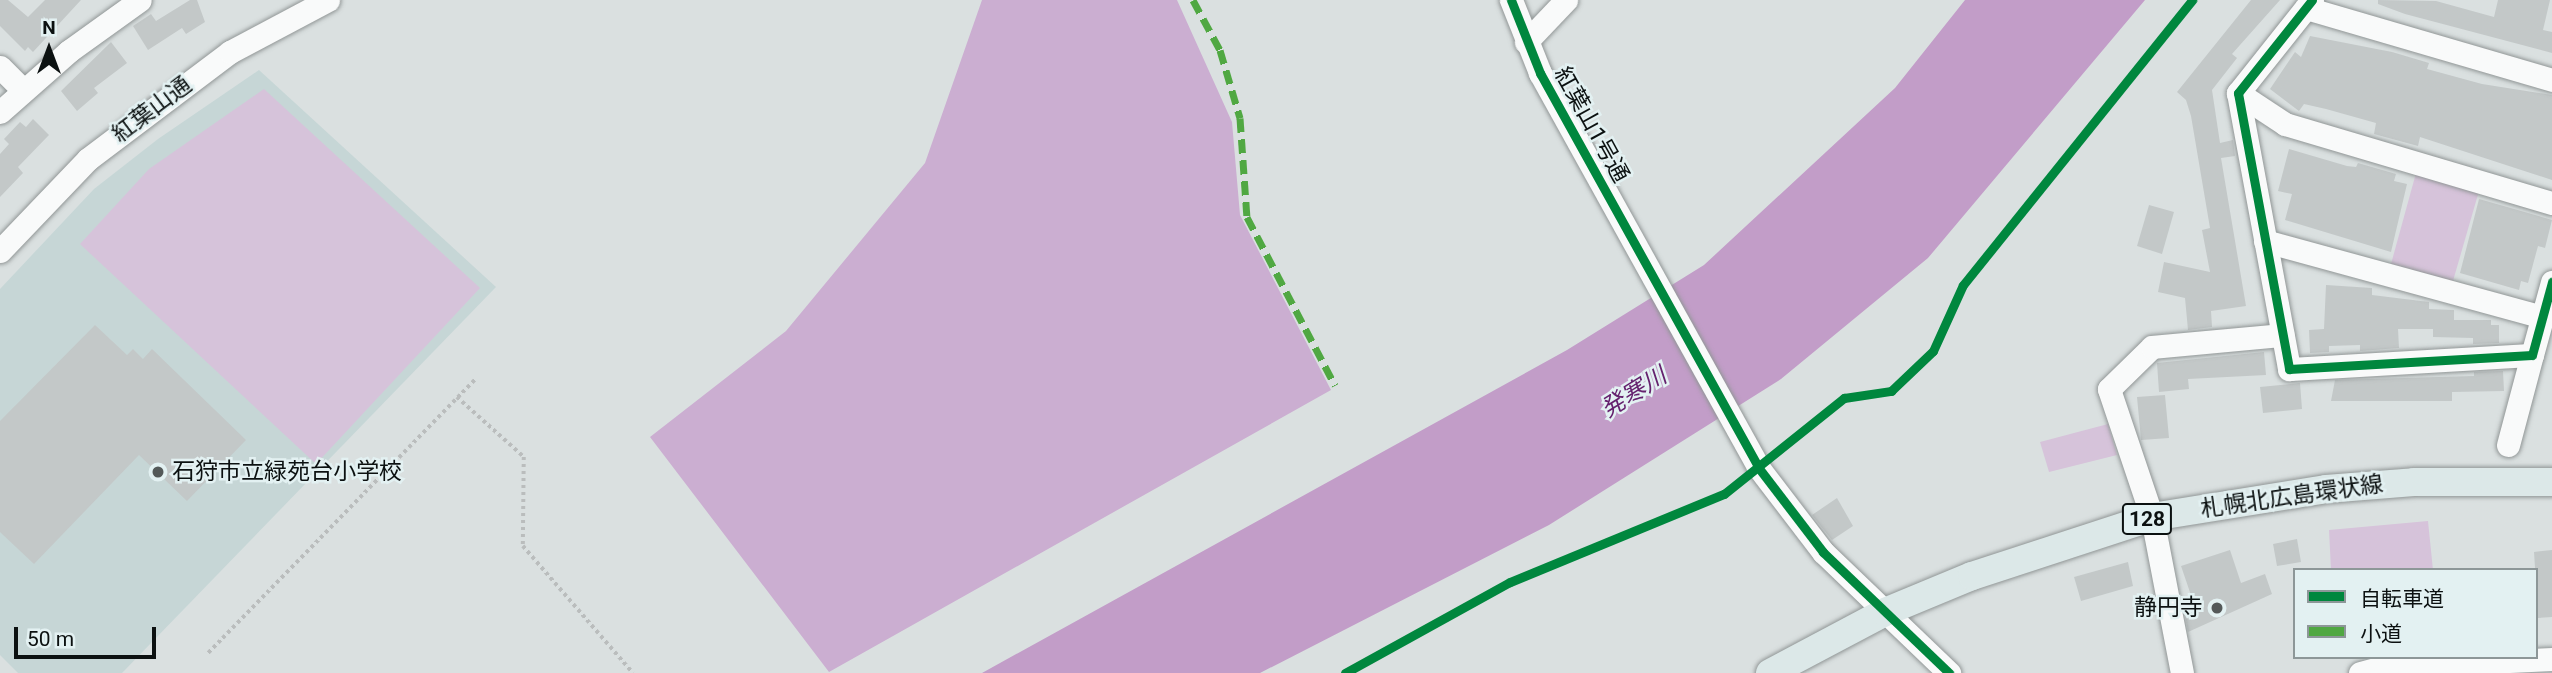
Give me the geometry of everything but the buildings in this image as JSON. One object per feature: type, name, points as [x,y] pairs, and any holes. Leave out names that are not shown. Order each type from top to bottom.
[{"type":"main road","name":"札幌北広島環状線","points":[[1770,673],[1885,612],[1972,576],[2152,517],[2326,489],[2414,482],[2552,482]]},
{"type":"street","points":[[0,112],[114,7],[140,0]]},
{"type":"street","name":"紅葉山通","points":[[0,251],[88,159],[230,52],[328,0]]},
{"type":"street","name":"紅葉山1号通","points":[[1511,0],[1526,42],[1744,445],[1800,526],[1949,673]]},
{"type":"street","points":[[1526,42],[1566,0]]},
{"type":"street","points":[[2532,355],[2288,369],[2238,93],[2309,4],[2552,80]]},
{"type":"street","points":[[0,67],[22,89]]},
{"type":"street","points":[[2238,93],[2285,124],[2552,203]]},
{"type":"street","points":[[2265,241],[2543,317]]},
{"type":"street","points":[[2508,445],[2552,282]]},
{"type":"street","points":[[2182,673],[2152,517],[2109,389],[2152,348],[2282,335]]},
{"type":"street","points":[[2360,673],[2552,659]]},
{"type":"path","points":[[208,653],[475,379]]},
{"type":"path","points":[[457,397],[524,457],[523,546],[633,673]]},
{"type":"shaded area","points":[[982,0],[1177,0],[1232,122],[1240,215],[1331,390],[829,672],[650,437],[786,331],[925,163]]},
{"type":"shaded area","name":"石狩市立緑苑台小学校","points":[[259,70],[496,287],[122,673],[18,673],[0,655],[0,289],[94,189],[158,139]]},
{"type":"shaded area","points":[[264,89],[480,288],[316,464],[80,244],[149,169]]},
{"type":"shaded area","points":[[2416,173],[2479,191],[2453,281],[2391,264]]},
{"type":"shaded area","points":[[2108,424],[2117,455],[2049,472],[2040,442]]},
{"type":"shaded area","points":[[2428,521],[2433,568],[2331,568],[2329,530]]},
{"type":"water","name":"発寒川","points":[[1965,0],[2145,0],[1928,258],[1781,379],[1549,525],[1260,673],[982,673],[1567,350],[1704,265],[1895,88]]},
{"type":"marked path","points":[[1193,0],[1220,50],[1240,118],[1247,217],[1335,385]]},
{"type":"cycle path","points":[[1511,0],[1540,73],[1758,467],[1823,552],[1949,673]]},
{"type":"cycle path","points":[[1345,673],[1510,582],[1724,494],[1844,398],[1891,391],[1933,351],[1963,285],[2192,0]]},
{"type":"cycle path","points":[[2312,0],[2238,93],[2289,369],[2532,355],[2552,282]]},
{"type":"place","name":"石狩市立緑苑台小学校","points":[[158,472]]},
{"type":"place","name":"静円寺","points":[[2217,608]]}]
